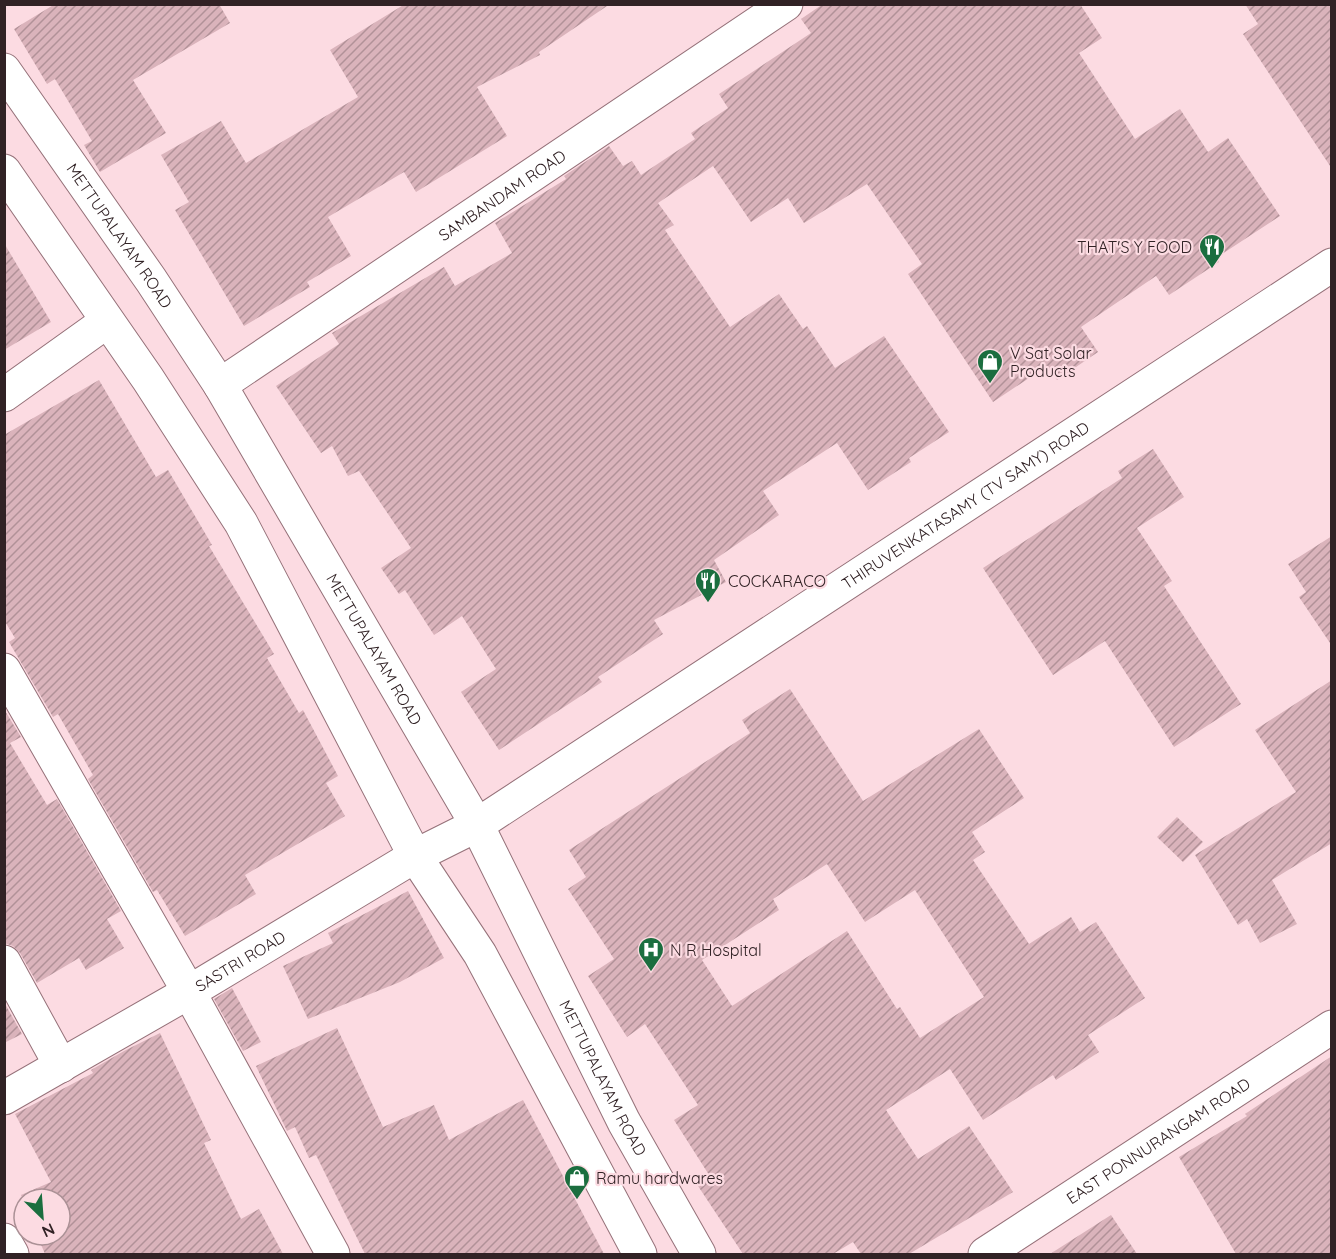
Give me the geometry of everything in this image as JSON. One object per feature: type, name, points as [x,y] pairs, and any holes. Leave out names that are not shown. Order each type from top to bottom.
[{"type":"main road","name":"SAMBANDAM ROAD","points":[[220,385],[786,4]]},
{"type":"main road","name":"METTUPALAYAM ROAD","points":[[4,70],[151,280],[220,385],[477,825],[624,1122],[699,1254]]},
{"type":"main road","points":[[4,171],[148,379],[242,523],[415,856],[480,954],[640,1254]]},
{"type":"main road","name":"THIRUVENKATASAMY (TV SAMY) ROAD","points":[[477,825],[1332,265]]},
{"type":"main road","points":[[4,395],[106,321]]},
{"type":"main road","points":[[4,670],[189,992],[333,1254]]},
{"type":"main road","name":"SASTRI ROAD","points":[[4,1098],[189,992],[415,856],[477,825]]},
{"type":"main road","points":[[4,962],[61,1066]]},
{"type":"main road","name":"EAST PONNURANGAM ROAD","points":[[985,1254],[1332,1027]]},
{"type":"main road","points":[[4,1240],[12,1254]]},
{"type":"building","points":[[55,4],[219,4],[230,23],[133,80],[166,133],[100,172],[84,145],[92,141],[55,79],[47,84],[14,29]]},
{"type":"building","points":[[405,4],[610,4],[539,52],[540,55],[477,87],[507,136],[416,192],[404,172],[328,217],[351,256],[307,282],[310,287],[244,326],[175,210],[189,202],[161,155],[221,121],[246,163],[358,97],[330,50]]},
{"type":"building","points":[[823,4],[1080,4],[1102,38],[1079,53],[1135,139],[1180,109],[1208,152],[1228,138],[1280,216],[1216,258],[1219,262],[1169,295],[1156,276],[1081,327],[1098,352],[1057,380],[1047,366],[993,402],[908,274],[922,264],[867,184],[804,223],[788,198],[751,222],[713,166],[658,203],[674,225],[665,230],[730,327],[779,294],[803,329],[807,326],[835,368],[884,336],[949,432],[909,458],[911,462],[868,490],[837,443],[763,491],[779,515],[714,560],[726,582],[654,620],[663,634],[598,677],[602,682],[499,750],[461,692],[496,669],[462,616],[434,635],[405,590],[399,594],[381,568],[411,548],[359,471],[348,476],[332,446],[321,453],[276,386],[339,344],[332,333],[444,267],[455,286],[512,253],[495,223],[566,179],[564,176],[609,146],[623,166],[632,161],[641,175],[695,139],[691,133],[728,108],[719,94],[811,33],[801,19]]},
{"type":"building","points":[[1245,4],[1332,4],[1332,169],[1243,34],[1258,24]]},
{"type":"building","points":[[4,243],[51,322],[4,350]]},
{"type":"building","points":[[99,380],[156,477],[168,470],[212,545],[209,546],[274,654],[267,658],[299,713],[303,710],[338,776],[326,783],[345,816],[245,875],[256,894],[185,936],[157,890],[153,892],[88,779],[93,775],[58,714],[53,717],[9,642],[15,638],[4,620],[4,435]]},
{"type":"building","points":[[1153,449],[1184,497],[1137,528],[1172,581],[1164,586],[1241,704],[1174,747],[1105,641],[1053,675],[983,568],[1122,478],[1118,471]]},
{"type":"building","points":[[1332,536],[1332,646],[1299,597],[1306,592],[1288,564]]},
{"type":"building","points":[[1332,680],[1332,843],[1272,880],[1297,924],[1260,943],[1247,919],[1238,925],[1195,855],[1296,792],[1255,730]]},
{"type":"building","points":[[790,689],[863,801],[979,729],[1024,798],[972,832],[985,852],[973,860],[1029,944],[1071,917],[1080,932],[1096,922],[1145,998],[1088,1035],[1099,1052],[1056,1080],[1053,1075],[983,1120],[950,1069],[886,1110],[918,1159],[969,1126],[1013,1192],[909,1254],[861,1254],[853,1242],[833,1254],[743,1254],[698,1186],[711,1178],[674,1120],[698,1105],[645,1024],[627,1037],[588,976],[614,959],[568,889],[586,877],[569,850],[750,733],[742,720]],"holes":[[[827,864],[865,922],[915,890],[984,997],[920,1038],[900,1007],[897,1009],[847,931],[732,1006],[702,960],[779,910],[773,899]]]},
{"type":"building","points":[[4,709],[21,737],[10,743],[47,805],[57,799],[121,911],[107,919],[124,948],[86,970],[79,958],[37,983],[20,953],[13,946],[4,943]]},
{"type":"building","points":[[1177,817],[1203,842],[1183,862],[1157,837]]},
{"type":"building","points":[[408,891],[444,958],[400,982],[308,1019],[283,966],[333,943],[328,933]]},
{"type":"building","points":[[232,988],[261,1042],[243,1051],[214,999]]},
{"type":"building","points":[[4,1002],[22,1034],[4,1043]]},
{"type":"building","points":[[337,1028],[383,1127],[434,1105],[449,1140],[523,1100],[604,1254],[365,1254],[316,1155],[309,1158],[295,1127],[287,1131],[256,1066]]},
{"type":"building","points":[[160,1033],[211,1140],[204,1143],[241,1219],[259,1209],[283,1254],[45,1254],[42,1247],[72,1247],[72,1187],[39,1187],[51,1182],[15,1114],[93,1073],[91,1070]]},
{"type":"building","points":[[1332,1056],[1331,1254],[1236,1254],[1179,1157],[1247,1116],[1245,1114]]},
{"type":"building","points":[[1111,1215],[1137,1254],[1050,1254]]},
{"type":"place","name":"THAT'S Y FOOD","points":[[1212,270]]},
{"type":"place","name":"V Sat Solar Products","points":[[990,385]]},
{"type":"place","name":"COCKARACO","points":[[708,604]]},
{"type":"place","name":"N R Hospital","points":[[651,973]]},
{"type":"place","name":"Ramu hardwares","points":[[577,1201]]}]
